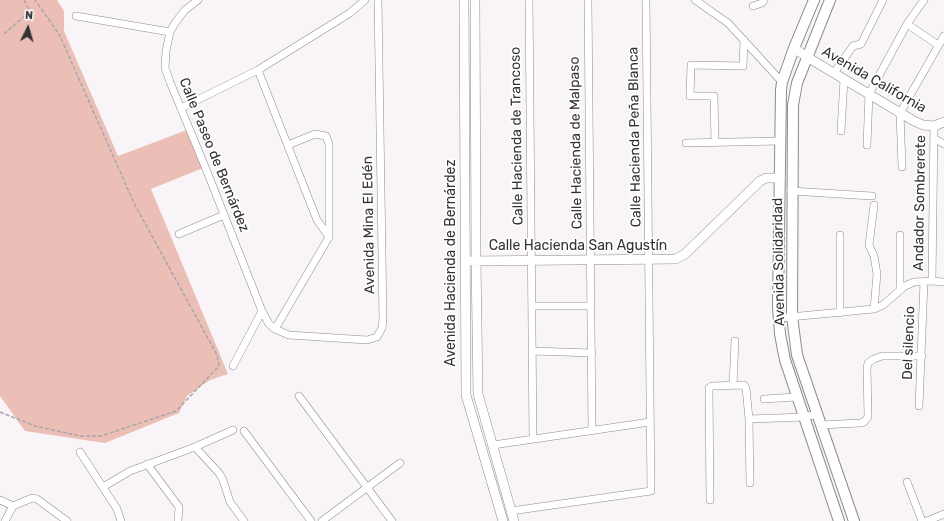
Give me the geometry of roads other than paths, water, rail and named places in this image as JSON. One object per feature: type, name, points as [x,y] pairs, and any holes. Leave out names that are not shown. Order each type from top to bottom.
[{"type":"main road","name":"Avenida Solidaridad","points":[[814,0],[782,82],[780,103],[779,318],[780,334],[785,360],[796,397],[805,417],[839,521]]},
{"type":"main road","name":"Avenida Solidaridad","points":[[830,0],[797,84],[792,105],[792,316],[797,355],[854,521]]},
{"type":"street","name":"Calle Paseo de Bernárdez","points":[[198,0],[185,10],[170,32],[166,51],[166,68],[170,82],[262,311],[272,326]]},
{"type":"street","points":[[181,108],[258,70],[350,13],[365,0]]},
{"type":"street","name":"Avenida Mina El Edén","points":[[272,326],[289,335],[367,340],[377,337],[382,328],[378,0]]},
{"type":"street","name":"Avenida Hacienda de Bernárdez","points":[[464,0],[464,261],[466,395],[503,521]]},
{"type":"street","name":"Avenida Hacienda de Bernárdez","points":[[475,0],[478,394],[514,521]]},
{"type":"street","name":"Calle Hacienda de Trancoso","points":[[529,0],[533,439]]},
{"type":"street","name":"Calle Hacienda de Malpaso","points":[[588,0],[592,431]]},
{"type":"street","name":"Calle Hacienda Peña Blanca","points":[[511,511],[651,490],[646,0]]},
{"type":"street","points":[[695,0],[728,23],[782,82]]},
{"type":"street","points":[[753,6],[762,3],[764,0]]},
{"type":"street","points":[[834,73],[853,46],[861,44],[883,0]]},
{"type":"street","points":[[867,145],[869,94],[907,24],[924,0]]},
{"type":"street","points":[[76,16],[170,32]]},
{"type":"street","points":[[907,24],[938,45]]},
{"type":"street","points":[[902,167],[900,113],[944,36]]},
{"type":"street","points":[[715,143],[714,96],[690,96],[691,65],[743,66],[744,40]]},
{"type":"street","name":"Avenida California","points":[[794,48],[914,121],[924,125],[934,126],[944,122]]},
{"type":"street","points":[[258,70],[317,220],[329,237]]},
{"type":"street","points":[[841,131],[844,79]]},
{"type":"street","name":"Andador Sombrerete","points":[[932,281],[934,126]]},
{"type":"street","points":[[272,326],[329,237],[329,144],[326,136],[315,134],[288,145]]},
{"type":"street","points":[[935,139],[944,144]]},
{"type":"street","points":[[686,143],[780,141]]},
{"type":"street","name":"Calle Hacienda San Agustín","points":[[464,261],[532,259],[676,259],[685,254],[760,180],[766,178],[780,178]]},
{"type":"street","points":[[792,191],[872,196]]},
{"type":"street","points":[[874,205],[869,245],[874,256],[877,274],[874,309]]},
{"type":"street","points":[[179,234],[224,215]]},
{"type":"street","points":[[840,235],[840,313]]},
{"type":"street","points":[[900,235],[900,290]]},
{"type":"street","name":"Del silencio","points":[[920,406],[924,281]]},
{"type":"street","points":[[779,318],[874,309],[883,305],[905,286],[914,282],[944,282]]},
{"type":"street","points":[[532,306],[591,306]]},
{"type":"street","points":[[233,366],[262,311]]},
{"type":"street","points":[[733,384],[735,341]]},
{"type":"street","points":[[533,351],[592,353]]},
{"type":"street","points":[[821,425],[864,422],[868,417],[868,363],[882,356],[922,356]]},
{"type":"street","points":[[710,500],[709,388],[712,386],[733,384],[744,385],[746,388],[749,419],[750,483]]},
{"type":"street","points":[[299,396],[392,521]]},
{"type":"street","points":[[764,399],[796,397]]},
{"type":"street","points":[[749,419],[805,417],[816,414]]},
{"type":"street","points":[[493,445],[650,422]]},
{"type":"street","points":[[103,487],[148,464],[195,447],[233,430]]},
{"type":"street","points":[[244,430],[311,521]]},
{"type":"street","points":[[195,447],[219,473],[223,480],[230,502],[244,521]]},
{"type":"street","points":[[80,452],[117,509],[121,521]]},
{"type":"street","points":[[322,521],[400,462]]},
{"type":"street","points":[[148,464],[179,507],[178,521]]},
{"type":"street","points":[[907,482],[922,521]]},
{"type":"street","points":[[5,521],[13,506],[32,498],[37,499],[67,521]]},
{"type":"street","points":[[0,500],[13,506]]},
{"type":"street","points":[[927,521],[944,514]]}]
